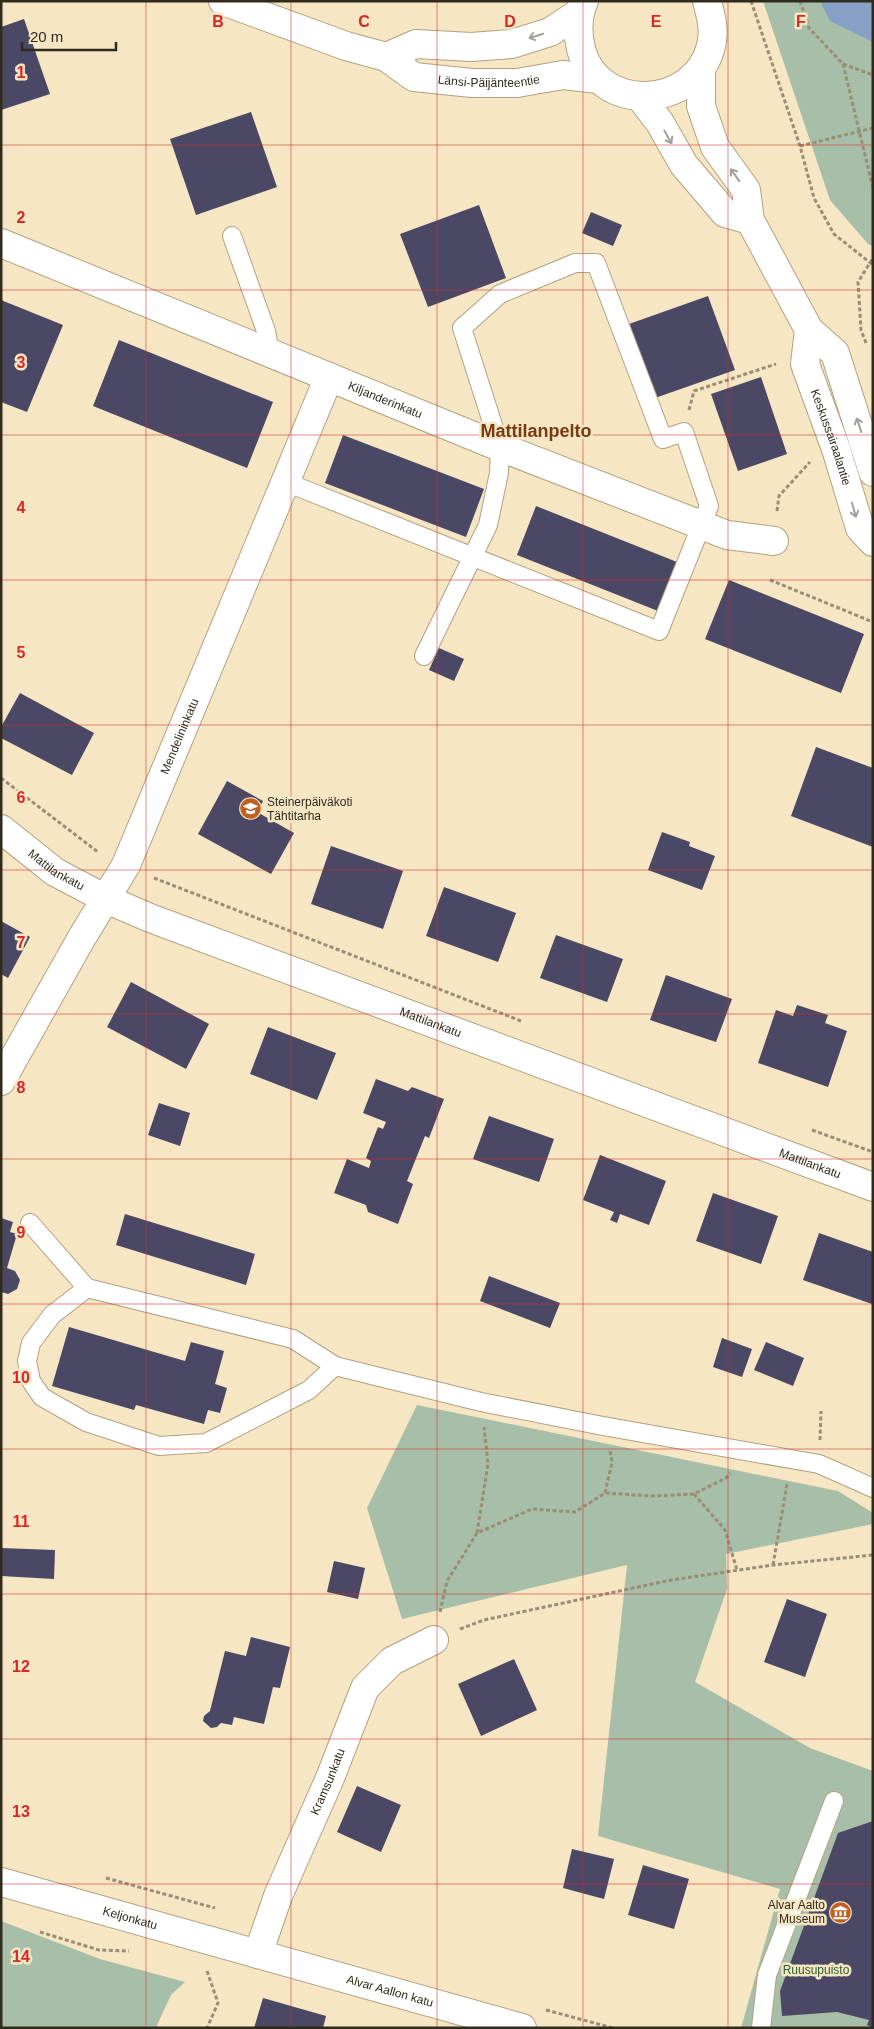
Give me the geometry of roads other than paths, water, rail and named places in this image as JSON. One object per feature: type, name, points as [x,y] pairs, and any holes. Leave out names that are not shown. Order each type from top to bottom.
[{"type":"street","name":"Länsi-Päijänteentie","points":[[222,1],[346,46],[386,57],[414,76],[472,83],[516,83],[563,75],[598,79]]},
{"type":"street","points":[[582,7],[578,37],[584,60],[598,79],[617,92],[641,98],[664,95],[685,85],[701,68],[711,46],[712,23],[707,1]]},
{"type":"street","points":[[386,57],[416,44],[470,47],[512,44],[550,32],[582,7]]},
{"type":"street","points":[[701,68],[701,106],[715,147],[746,190],[750,220],[809,330],[835,354],[873,472]]},
{"type":"street","points":[[641,98],[660,123],[684,165],[724,213],[750,220]]},
{"type":"street","name":"Kiljanderinkatu","points":[[1,243],[500,446],[701,525],[727,535],[774,541]]},
{"type":"street","name":"Keskussairaalantie","points":[[809,330],[805,364],[836,449],[860,528],[873,542]]},
{"type":"street","name":"Mendelininkatu","points":[[1,1081],[126,865],[329,377]]},
{"type":"street","name":"Mattilankatu","points":[[1,830],[55,872],[106,899],[150,918],[873,1187]]},
{"type":"street","name":"Kramsunkatu","points":[[258,1954],[278,1896],[330,1778],[365,1688],[392,1661],[434,1640]]},
{"type":"street","name":"Keljonkatu","points":[[1,1882],[258,1954]]},
{"type":"street","name":"Alvar Aallon katu","points":[[258,1954],[522,2028]]},
{"type":"lane","points":[[232,236],[266,331],[270,353]]},
{"type":"lane","points":[[285,482],[473,557],[659,631],[709,506],[684,432],[663,439],[596,263],[574,263],[500,294],[462,328],[500,446],[500,473],[488,525],[473,557],[424,656]]},
{"type":"lane","points":[[30,1222],[87,1288],[293,1339],[335,1366],[482,1402],[749,1453],[819,1464],[873,1488]]},
{"type":"lane","points":[[87,1288],[52,1315],[31,1343],[27,1361],[31,1381],[42,1397],[86,1422],[159,1446],[206,1443],[309,1390],[335,1366]]},
{"type":"lane","points":[[761,2028],[767,1975],[834,1801]]},
{"type":"water","points":[[820,1],[873,1],[873,42],[830,21]]},
{"type":"place","name":"Steinerpäiväkoti Tähtitarha","points":[[251,809]]},
{"type":"place","name":"Alvar Aalto Museum","points":[[841,1912]]},
{"type":"district","name":"Mattilanpelto","points":[[536,431]]},
{"type":"park label","name":"Ruusupuisto","points":[[816,1970]]}]
